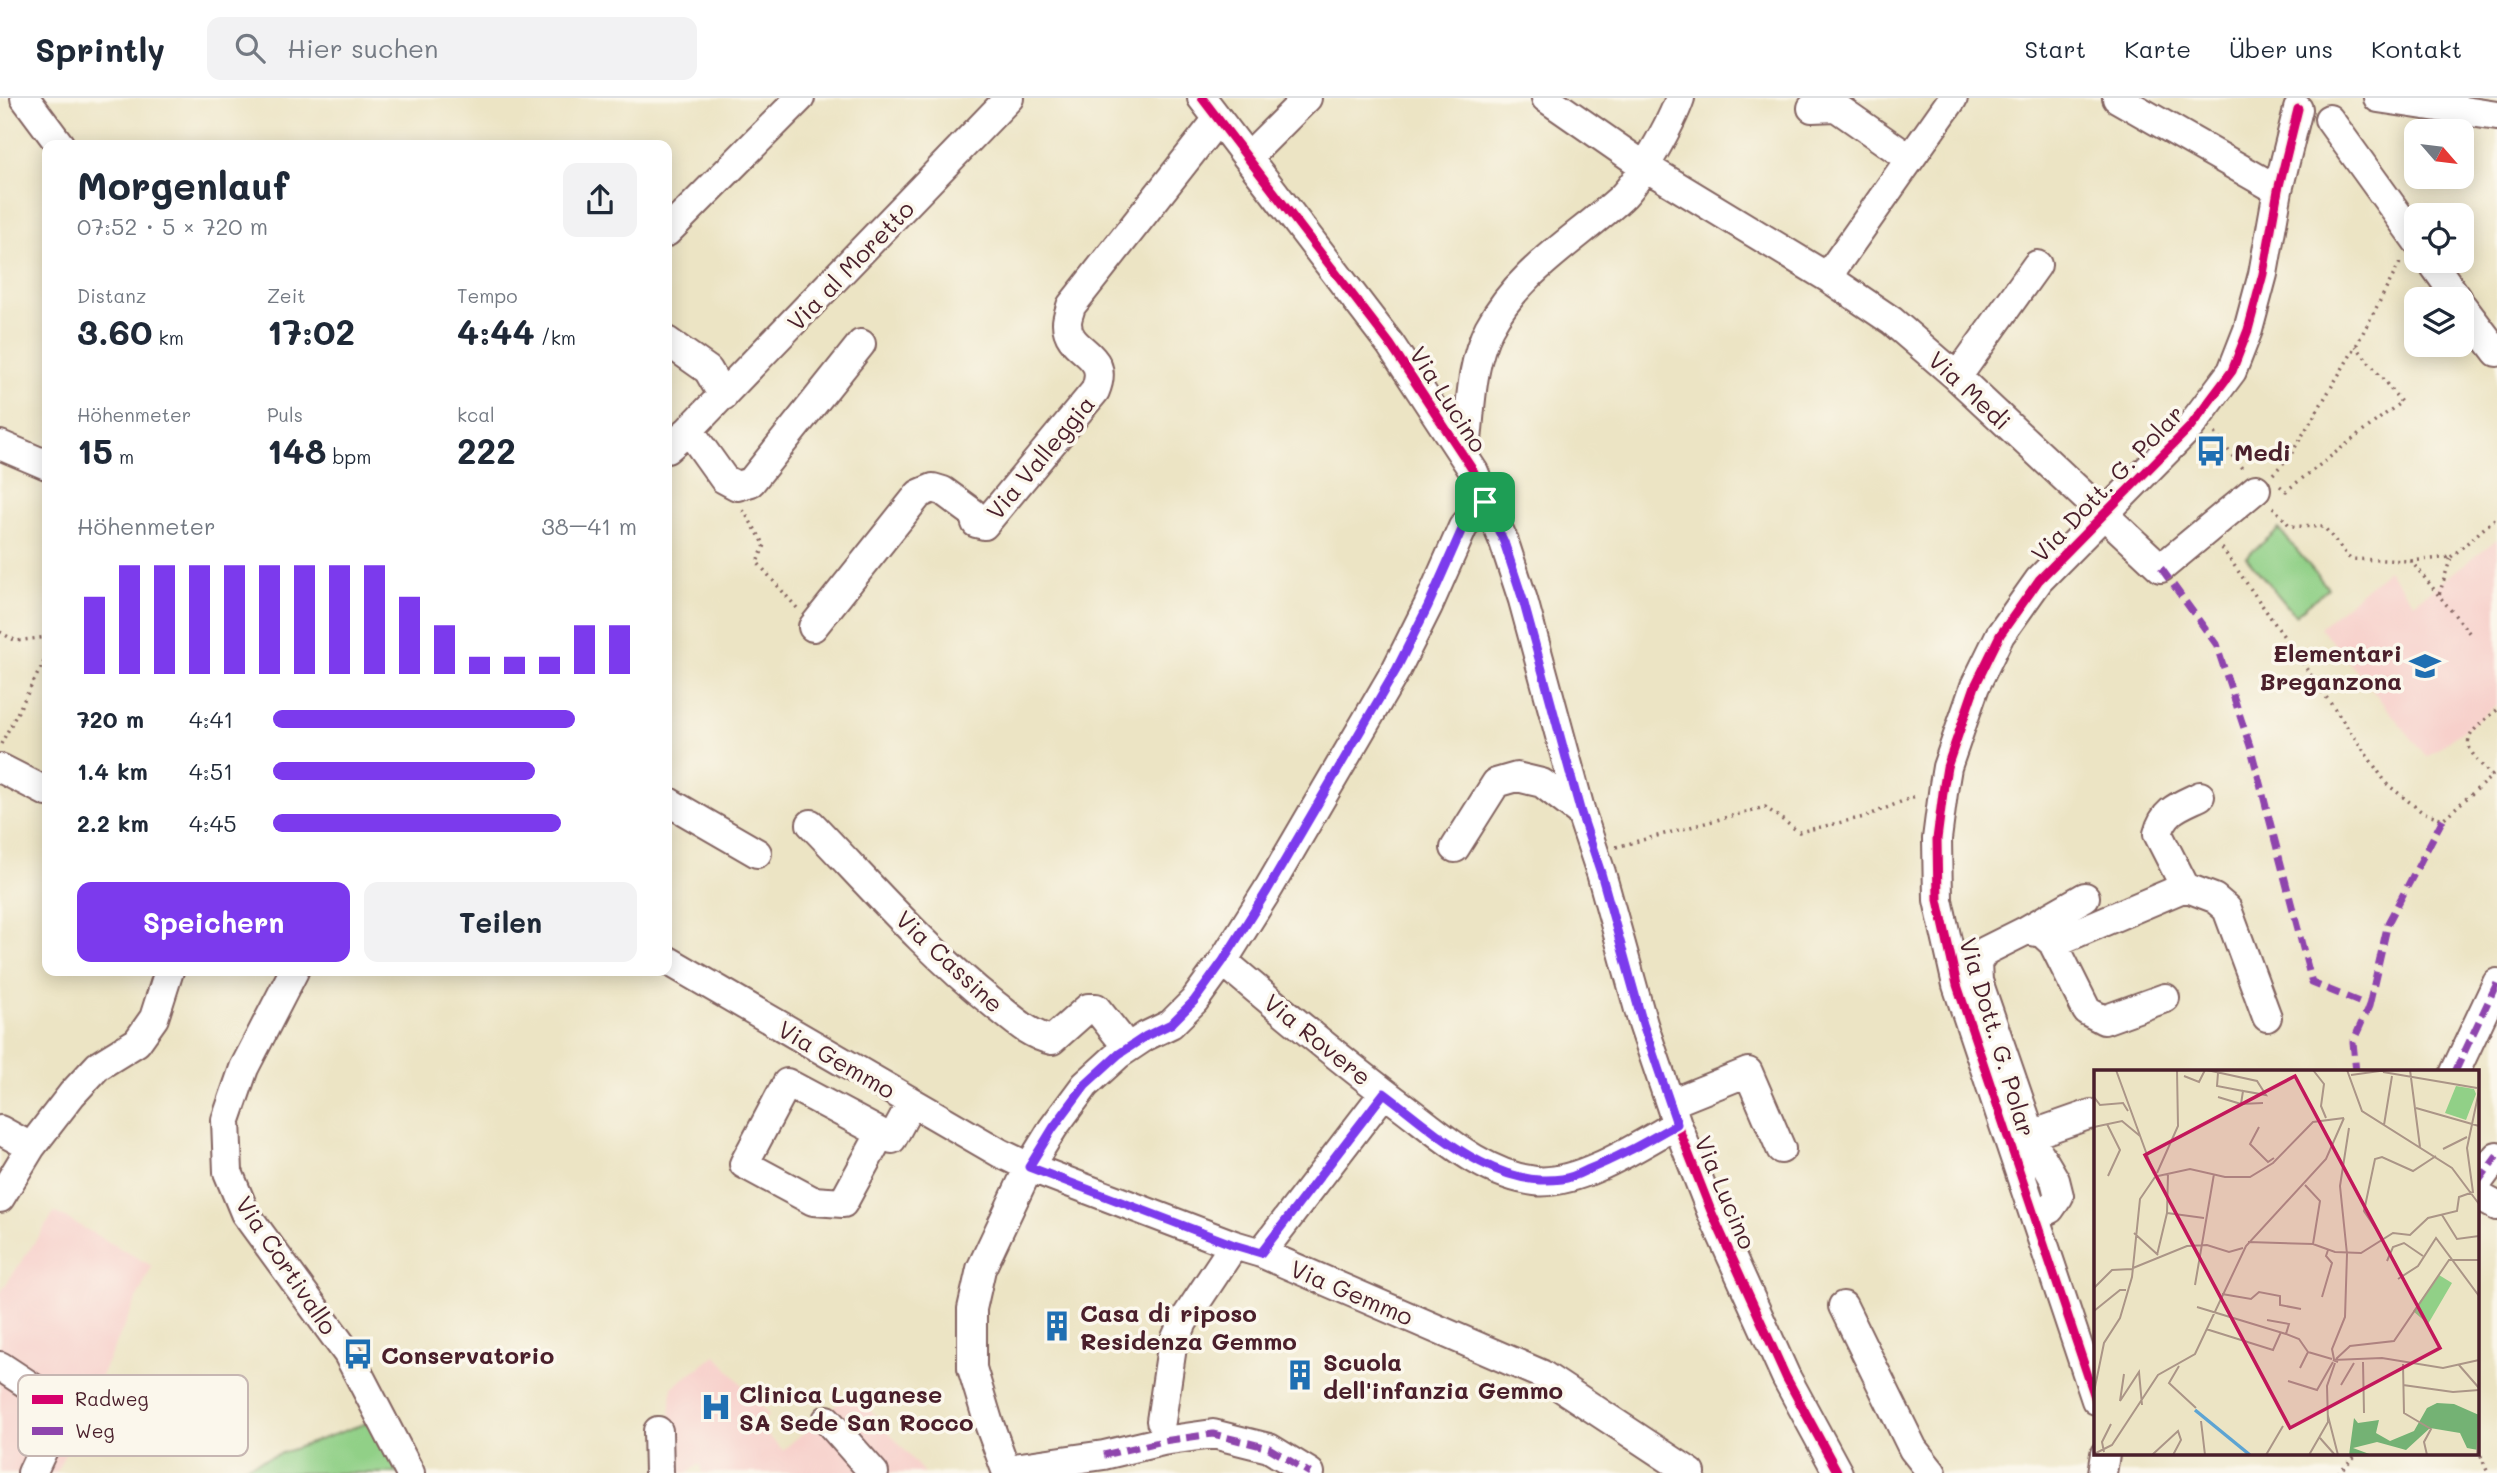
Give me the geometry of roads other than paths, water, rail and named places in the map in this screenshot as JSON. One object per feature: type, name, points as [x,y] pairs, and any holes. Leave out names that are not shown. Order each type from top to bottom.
[{"type":"street","points":[[25,98],[56,140]]},
{"type":"street","points":[[672,227],[800,98]]},
{"type":"street","name":"Via al Moretto","points":[[672,445],[723,396],[1009,98]]},
{"type":"street","points":[[1249,156],[1307,98]]},
{"type":"street","name":"Via Medi","points":[[1546,98],[1644,166],[1892,321],[1957,377],[2161,568],[2258,489]]},
{"type":"street","points":[[1465,458],[1472,387],[1488,330],[1508,297],[1534,270],[1623,196],[1644,166],[1680,98]]},
{"type":"street","points":[[1827,278],[1909,158],[1954,98]]},
{"type":"street","points":[[2117,98],[2278,190]]},
{"type":"street","points":[[2378,98],[2497,116]]},
{"type":"street","points":[[2298,104],[2301,115],[2312,122],[2324,122],[2333,108],[2404,221]]},
{"type":"street","name":"Via Dott. G. Polar","points":[[2094,1394],[1957,985],[1938,900],[1937,839],[1944,785],[1947,767],[1975,686],[2000,635],[2039,580],[2201,414],[2232,371],[2248,330],[2263,274],[2278,190],[2298,104]]},
{"type":"street","points":[[1812,108],[1836,107],[1909,158]]},
{"type":"street","name":"Via Lucino","points":[[1210,108],[1390,344],[1474,472],[1504,542],[1523,600],[1581,813],[1643,1024],[1674,1114],[1711,1211],[1786,1377],[1838,1473]]},
{"type":"street","name":"Via Valleggia","points":[[813,627],[919,494],[933,488],[943,491],[973,513],[976,523],[984,525],[1095,391],[1101,378],[1096,362],[1071,337],[1067,323],[1071,306],[1210,108]]},
{"type":"street","points":[[1957,377],[2038,265]]},
{"type":"street","points":[[2474,322],[2497,352]]},
{"type":"street","points":[[689,430],[724,479],[737,486],[751,482],[861,344]]},
{"type":"street","points":[[672,345],[708,370],[723,396]]},
{"type":"street","points":[[0,445],[42,464]]},
{"type":"street","points":[[1310,1473],[1269,1448],[1213,1434],[1007,1471],[972,1368],[972,1308],[981,1269],[1029,1167],[1053,1128],[1085,1085],[1128,1048],[1171,1024],[1194,1001],[1223,961],[1396,670],[1463,527],[1485,502]]},
{"type":"street","points":[[0,768],[42,789]]},
{"type":"street","points":[[1455,848],[1496,783],[1517,777],[1542,783],[1581,813]]},
{"type":"street","points":[[2200,796],[2169,812],[2161,822],[2158,834],[2185,887],[2214,898],[2227,909],[2267,1017]]},
{"type":"street","points":[[672,804],[757,853]]},
{"type":"street","name":"Via Cassine","points":[[811,824],[958,976],[1037,1037],[1052,1040],[1088,1008],[1096,1009],[1128,1048]]},
{"type":"street","points":[[2053,943],[2185,887]]},
{"type":"street","points":[[2036,1216],[2050,1209],[2059,1196],[2055,1180],[2031,1135],[1978,981],[1977,963],[1984,951],[2085,897]]},
{"type":"street","points":[[2027,930],[2042,933],[2053,943],[2087,1011],[2104,1020],[2165,998]]},
{"type":"street","name":"Via Rovere","points":[[1223,961],[1315,1040],[1384,1093],[1485,1165],[1510,1175],[1536,1181],[1564,1179],[1632,1150],[1674,1114]]},
{"type":"street","name":"Via Gemmo","points":[[672,963],[1000,1153],[1029,1167],[1261,1253],[1541,1374],[1691,1473]]},
{"type":"street","points":[[0,1198],[31,1147],[72,1094],[98,1066],[137,1042],[154,1018],[167,976]]},
{"type":"street","name":"Via Cortivallo","points":[[291,976],[244,1068],[226,1120],[228,1172],[245,1213],[320,1312],[348,1354],[410,1473]]},
{"type":"street","points":[[2456,1070],[2497,983]]},
{"type":"street","points":[[1674,1114],[1748,1072],[1782,1149]]},
{"type":"street","points":[[881,1133],[843,1203],[813,1202],[744,1164],[787,1083],[881,1133],[892,1139],[912,1102]]},
{"type":"street","points":[[1261,1253],[1384,1093]]},
{"type":"street","points":[[2031,1135],[2094,1115]]},
{"type":"street","points":[[0,1130],[31,1147]]},
{"type":"street","points":[[2480,1179],[2497,1156]]},
{"type":"street","points":[[2480,1197],[2497,1206]]},
{"type":"street","points":[[1161,1421],[1172,1348],[1182,1322],[1234,1245]]},
{"type":"street","points":[[1843,1306],[1913,1449],[1932,1473]]},
{"type":"street","points":[[0,1366],[18,1378]]},
{"type":"street","points":[[827,1420],[874,1473]]},
{"type":"street","points":[[658,1432],[659,1473]]},
{"type":"street","points":[[32,1473],[40,1456]]},
{"type":"place","name":"Medi","points":[[2211,451]]},
{"type":"place","name":"Elementari Breganzona","points":[[2425,666]]},
{"type":"place","name":"Casa di riposo Residenza Gemmo","points":[[1057,1326]]},
{"type":"place","name":"Conservatorio","points":[[358,1354]]},
{"type":"place","name":"Scuola dell'infanzia Gemmo","points":[[1300,1375]]},
{"type":"place","name":"Clinica Luganese SA Sede San Rocco","points":[[716,1407]]}]
